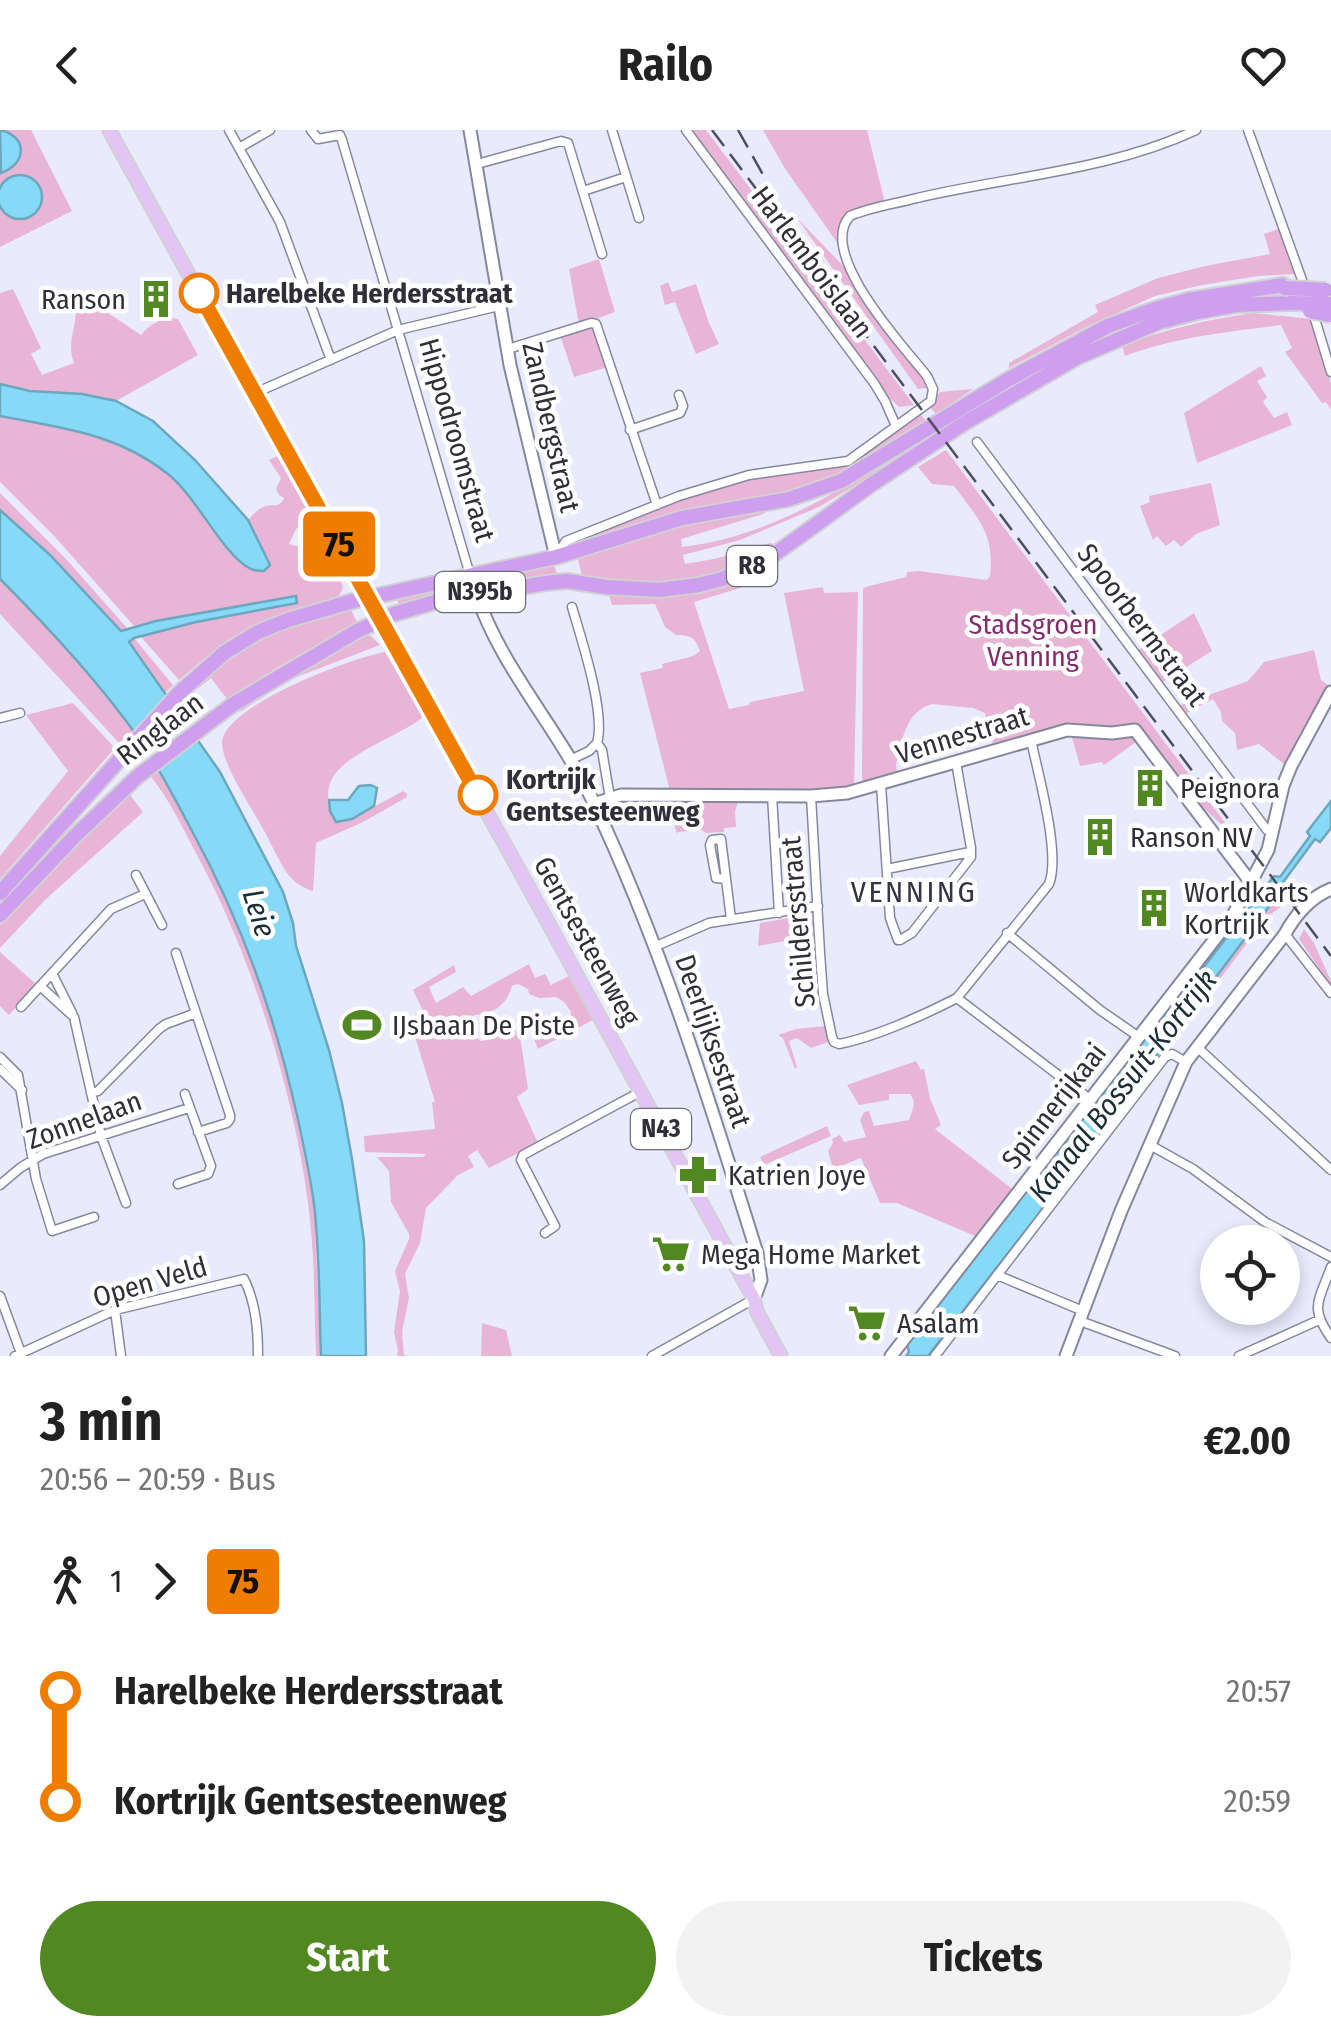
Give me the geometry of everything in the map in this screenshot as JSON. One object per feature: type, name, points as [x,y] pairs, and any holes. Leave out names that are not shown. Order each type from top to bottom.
[{"type":"highway","points":[[1329,293],[1300,282],[1285,297],[1331,315]]},
{"type":"highway","name":"R8","points":[[556,557],[682,518],[758,506],[840,481],[1009,379],[1108,326],[1188,300],[1266,288],[1285,297]]},
{"type":"highway","name":"R8","points":[[567,582],[659,590],[722,579],[774,554],[953,431],[1078,357],[1159,322],[1202,310],[1329,293]]},
{"type":"highway","points":[[374,609],[470,575],[556,557]]},
{"type":"highway","name":"N395b","points":[[374,609],[398,612],[476,593],[567,582]]},
{"type":"highway","name":"Ringlaan","points":[[0,893],[178,694],[224,653],[258,632],[346,604],[374,609],[356,631],[232,706],[118,792],[0,915]]},
{"type":"main road","name":"N43","points":[[109,130],[374,609]]},
{"type":"main road","name":"Gentsesteenweg","points":[[374,609],[754,1299],[790,1356]]},
{"type":"main road","name":"Gentsesteenweg","points":[[754,1299],[781,1356]]},
{"type":"street","points":[[230,130],[280,222],[331,360]]},
{"type":"street","points":[[239,148],[270,130]]},
{"type":"street","name":"Hippodroomstraat","points":[[312,130],[318,139],[340,135],[344,146],[470,575]]},
{"type":"street","name":"Zandbergstraat","points":[[470,130],[499,306],[556,557]]},
{"type":"street","points":[[612,130],[639,218]]},
{"type":"street","name":"Harlemboislaan","points":[[686,130],[874,383],[896,426]]},
{"type":"street","points":[[556,557],[566,542],[680,496],[749,475],[848,461],[931,402],[934,390],[927,376],[855,281],[842,236],[846,219],[955,189],[1091,165],[1196,130]]},
{"type":"street","points":[[1248,130],[1331,372]]},
{"type":"street","points":[[477,164],[565,141],[602,254]]},
{"type":"street","points":[[583,191],[626,177]]},
{"type":"street","points":[[255,393],[398,330],[499,306]]},
{"type":"street","points":[[508,350],[595,323],[657,505]]},
{"type":"street","points":[[630,430],[680,412],[684,406],[680,395]]},
{"type":"street","name":"Spoorbermstraat","points":[[978,442],[1267,830],[1273,832]]},
{"type":"street","points":[[476,593],[494,638],[594,804],[610,798],[602,750],[597,743]]},
{"type":"street","points":[[570,760],[589,751],[597,743],[599,731],[585,646],[572,606]]},
{"type":"street","name":"Spinnerijkaai","points":[[891,1356],[1232,918],[1268,850],[1290,766],[1331,692]]},
{"type":"street","points":[[0,718],[20,713]]},
{"type":"street","name":"Vennestraat","points":[[610,798],[848,793],[1067,730],[1135,730],[1252,884]]},
{"type":"street","points":[[1031,740],[1053,874],[957,998],[1091,1100]]},
{"type":"street","points":[[881,785],[890,918],[898,940],[904,940],[968,862],[970,838],[956,762]]},
{"type":"street","name":"Schildersstraat","points":[[772,795],[779,912]]},
{"type":"street","name":"Schildersstraat","points":[[811,796],[823,994],[836,1044],[870,1035],[957,998]]},
{"type":"street","name":"Deerlijksestraat","points":[[594,804],[623,866],[680,1015],[758,1254],[761,1284],[754,1299]]},
{"type":"street","points":[[726,878],[716,878],[714,874],[712,840],[722,839],[731,919]]},
{"type":"street","points":[[887,869],[970,852]]},
{"type":"street","points":[[136,876],[162,925]]},
{"type":"street","points":[[1066,1356],[1121,1212],[1186,1062],[1304,908],[1320,893],[1331,890]]},
{"type":"street","points":[[21,1006],[111,909],[146,894]]},
{"type":"street","points":[[654,947],[709,923],[818,906]]},
{"type":"street","points":[[1007,934],[1139,1038]]},
{"type":"street","points":[[1285,934],[1331,993]]},
{"type":"street","points":[[176,953],[230,1115],[227,1123],[198,1132]]},
{"type":"street","points":[[52,974],[74,1018],[101,1136],[126,1203]]},
{"type":"street","points":[[40,986],[74,1018]]},
{"type":"street","points":[[90,1093],[98,1091],[159,1029],[196,1013]]},
{"type":"street","points":[[1197,1047],[1331,1170]]},
{"type":"street","points":[[935,1356],[1166,1056],[1170,1054],[1186,1062]]},
{"type":"street","points":[[0,1057],[18,1075],[36,1179],[56,1243]]},
{"type":"street","points":[[0,1070],[22,1090]]},
{"type":"street","points":[[545,1233],[555,1226],[521,1157],[640,1092]]},
{"type":"street","points":[[178,1184],[211,1170],[185,1094]]},
{"type":"street","name":"Zonnelaan","points":[[0,1185],[43,1154],[190,1108]]},
{"type":"street","points":[[1150,1146],[1193,1169],[1265,1222],[1331,1257]]},
{"type":"street","points":[[52,1230],[94,1216]]},
{"type":"street","points":[[1331,1267],[1317,1308],[1319,1320],[1331,1338]]},
{"type":"street","points":[[997,1275],[1175,1356]]},
{"type":"street","name":"Open Veld","points":[[19,1355],[115,1310],[244,1280],[258,1328],[258,1356]]},
{"type":"street","points":[[0,1296],[19,1355]]},
{"type":"street","points":[[652,1356],[754,1299]]},
{"type":"street","points":[[115,1310],[122,1356]]},
{"type":"street","points":[[1239,1356],[1319,1320]]},
{"type":"green space","points":[[4,130],[31,130],[72,211],[0,247],[0,205],[13,217],[30,217],[42,193],[34,180],[2,185],[0,190],[0,173],[9,171]]},
{"type":"green space","points":[[689,130],[706,130],[914,405],[899,407],[882,391]]},
{"type":"green space","points":[[763,130],[867,130],[885,203],[856,209],[844,216],[838,244]]},
{"type":"green space","points":[[797,218],[849,272],[851,281],[919,371],[927,388],[918,389]]},
{"type":"green space","points":[[1281,228],[1295,274],[1258,276],[1155,296],[1009,368],[1009,363],[1098,312],[1095,305],[1158,278],[1270,254],[1264,234]]},
{"type":"green space","points":[[599,259],[615,312],[579,325],[569,269]]},
{"type":"green space","points":[[668,282],[672,292],[696,284],[719,344],[696,354],[675,302],[665,305],[660,286]]},
{"type":"green space","points":[[13,289],[41,348],[31,354],[42,375],[74,363],[71,348],[76,306],[102,309],[141,335],[158,322],[178,319],[198,355],[116,401],[0,384],[0,293]]},
{"type":"green space","points":[[1254,313],[1312,319],[1331,383],[1331,410],[1285,352],[1292,348],[1281,325],[1182,340],[1125,356],[1122,345],[1220,318]]},
{"type":"green space","points":[[593,325],[608,367],[574,377],[560,335]]},
{"type":"green space","points":[[1261,366],[1266,376],[1257,381],[1267,397],[1263,402],[1274,418],[1287,412],[1292,425],[1197,463],[1184,413]]},
{"type":"green space","points":[[973,389],[936,414],[929,406],[940,392]]},
{"type":"green space","points":[[920,414],[926,421],[860,463],[817,482],[661,516],[573,546],[572,543],[689,496],[756,477],[848,465]]},
{"type":"green space","points":[[0,416],[88,434],[150,461],[178,483],[233,553],[269,565],[248,520],[261,508],[278,505],[284,498],[276,489],[281,478],[269,460],[278,456],[312,518],[296,529],[289,544],[304,548],[307,540],[328,546],[343,587],[341,593],[331,601],[280,614],[249,629],[179,680],[141,637],[233,616],[134,626],[0,482]]},
{"type":"green space","points":[[934,431],[937,436],[819,507],[740,540],[683,555],[685,564],[770,543],[778,545],[737,566],[705,577],[671,582],[583,579],[577,556],[656,529],[766,510],[681,539],[682,547],[750,532],[814,504]]},
{"type":"green space","name":"Stadsgroen Venning","points":[[946,450],[1231,833],[1189,795],[1140,729],[1063,727],[862,782],[863,589],[906,577],[907,572],[987,580],[990,576],[990,548],[977,518],[954,486],[932,484],[918,467]],"holes":[[[932,704],[985,713],[993,743],[897,772],[903,737],[910,720],[923,708]]]},
{"type":"green space","points":[[1211,483],[1220,525],[1196,534],[1181,547],[1174,540],[1166,546],[1157,536],[1153,540],[1140,506],[1150,502],[1149,496]]},
{"type":"green space","points":[[0,493],[127,628],[121,631],[50,555],[0,510]]},
{"type":"green space","points":[[553,562],[558,577],[400,607],[397,599],[522,573]]},
{"type":"green space","points":[[774,563],[778,573],[694,602],[729,709],[804,691],[784,593],[823,587],[824,593],[858,592],[854,789],[670,791],[640,673],[663,668],[662,664],[700,651],[691,638],[676,635],[665,627],[655,604],[612,605],[609,594],[693,591],[732,581]]},
{"type":"green space","points":[[0,579],[48,627],[133,730],[120,744],[0,614]]},
{"type":"green space","points":[[351,610],[357,622],[227,699],[211,678],[191,694],[188,692],[245,648],[303,624]]},
{"type":"green space","points":[[1194,613],[1212,651],[1161,683],[1138,650]]},
{"type":"green space","points":[[365,635],[380,645],[289,680],[232,714],[288,678]]},
{"type":"green space","points":[[134,638],[173,685],[165,693],[129,641]]},
{"type":"green space","points":[[1314,650],[1321,680],[1328,685],[1285,765],[1259,744],[1237,750],[1235,733],[1222,721],[1213,699],[1185,714],[1178,706],[1248,681],[1264,662]]},
{"type":"green space","points":[[385,652],[423,717],[343,766],[329,787],[330,811],[352,819],[403,791],[407,797],[316,843],[313,891],[295,882],[284,869],[232,774],[222,743],[228,729],[243,714],[265,700],[319,674]]},
{"type":"green space","points":[[73,703],[115,748],[0,879],[0,856],[68,771],[26,715]]},
{"type":"green space","points":[[1071,734],[1130,735],[1139,740],[1104,765],[1102,762],[1080,766]]},
{"type":"green space","points":[[159,770],[237,921],[259,978],[289,1081],[314,1205],[321,1356],[316,1356],[308,1203],[281,1070],[252,980],[217,895],[176,815],[151,777]]},
{"type":"green space","points":[[130,795],[143,812],[46,899],[0,948],[0,925]]},
{"type":"green space","points":[[739,800],[736,827],[724,828],[724,832],[677,834],[673,819],[693,817],[686,809],[672,811],[673,806],[661,802]]},
{"type":"green space","points":[[1279,894],[1285,904],[1267,917],[1149,1072],[1149,1066]]},
{"type":"green space","points":[[806,915],[813,920],[813,936],[758,946],[760,923]]},
{"type":"green space","points":[[1304,929],[1314,943],[1331,986],[1299,939]]},
{"type":"green space","points":[[0,952],[37,985],[9,1015],[0,1006]]},
{"type":"green space","points":[[529,964],[535,978],[545,974],[551,985],[569,976],[593,1020],[538,1049],[528,1015],[533,1011],[559,1023],[570,1020],[571,1012],[556,997],[539,998],[518,984],[512,986],[498,1007],[474,1015],[469,1022],[472,1035],[481,1041],[510,1025],[514,1027],[521,1042],[528,1089],[517,1097],[538,1143],[489,1168],[477,1150],[468,1156],[474,1167],[458,1175],[426,1208],[420,1243],[405,1274],[409,1298],[402,1332],[407,1356],[397,1356],[394,1332],[400,1291],[395,1271],[409,1234],[391,1202],[389,1171],[377,1157],[426,1154],[365,1152],[364,1136],[435,1129],[435,1102],[413,1030],[428,1021],[413,990],[454,965],[456,972],[429,987],[436,1003],[463,987],[471,996]]},
{"type":"green space","points":[[826,1026],[828,1042],[811,1048],[797,1038],[789,1041],[795,1069],[783,1038],[778,1035]]},
{"type":"green space","points":[[916,1061],[924,1069],[941,1125],[935,1129],[1015,1191],[980,1238],[897,1203],[880,1203],[861,1158],[833,1169],[828,1151],[832,1139],[840,1135],[844,1142],[866,1137],[860,1120],[864,1112],[869,1111],[874,1126],[909,1120],[913,1107],[910,1094],[889,1094],[889,1100],[859,1105],[847,1085]]},
{"type":"green space","points":[[827,1126],[831,1136],[764,1165],[760,1157]]},
{"type":"green space","points":[[482,1323],[506,1330],[512,1356],[481,1356]]},
{"type":"water","points":[[0,130],[16,138],[21,150],[16,163],[1,173]]},
{"type":"water","points":[[12,177],[28,177],[40,189],[40,205],[28,217],[12,217],[0,205],[0,189]]},
{"type":"water","points":[[0,384],[116,401],[153,421],[195,460],[248,520],[270,565],[264,571],[256,571],[239,560],[179,484],[149,460],[88,434],[0,416]]},
{"type":"water","name":"Leie","points":[[0,510],[50,555],[121,631],[296,596],[297,603],[196,622],[129,642],[220,772],[283,892],[342,1103],[364,1241],[366,1356],[321,1356],[316,1223],[304,1148],[267,1005],[241,934],[210,865],[135,733],[70,653],[0,579]]},
{"type":"water","points":[[359,786],[377,788],[374,806],[352,819],[336,822],[329,800],[348,800]]},
{"type":"water","name":"Kanaal Bossuit-Kortrijk","points":[[1331,801],[1331,828],[1320,842],[1315,839],[1281,885],[1283,888],[1149,1066],[1149,1072],[928,1356],[906,1356],[907,1344],[1197,970],[1203,968],[1274,876],[1280,877]]},
{"type":"pier","points":[[170,691],[201,736],[155,772],[130,734]]},
{"type":"railway","points":[[712,130],[1331,956]]},
{"type":"railway","points":[[738,130],[771,189]]},
{"type":"bus line","name":"75","points":[[199,293],[478,795]]},
{"type":"place","name":"Harelbeke Herdersstraat","points":[[199,293]]},
{"type":"place","name":"Ranson","points":[[156,299]]},
{"type":"place","name":"Peignora","points":[[1150,788]]},
{"type":"place","name":"Kortrijk Gentsesteenweg","points":[[478,795]]},
{"type":"place","name":"Ranson NV","points":[[1100,837]]},
{"type":"place","name":"Worldkarts Kortrijk","points":[[1154,908]]},
{"type":"place","name":"IJsbaan De Piste","points":[[362,1025]]},
{"type":"place","name":"Katrien Joye","points":[[698,1175]]},
{"type":"place","name":"Mega Home Market","points":[[671,1254]]},
{"type":"place","name":"Asalam","points":[[867,1323]]},
{"type":"district","name":"VENNING","points":[[914,892]]}]
